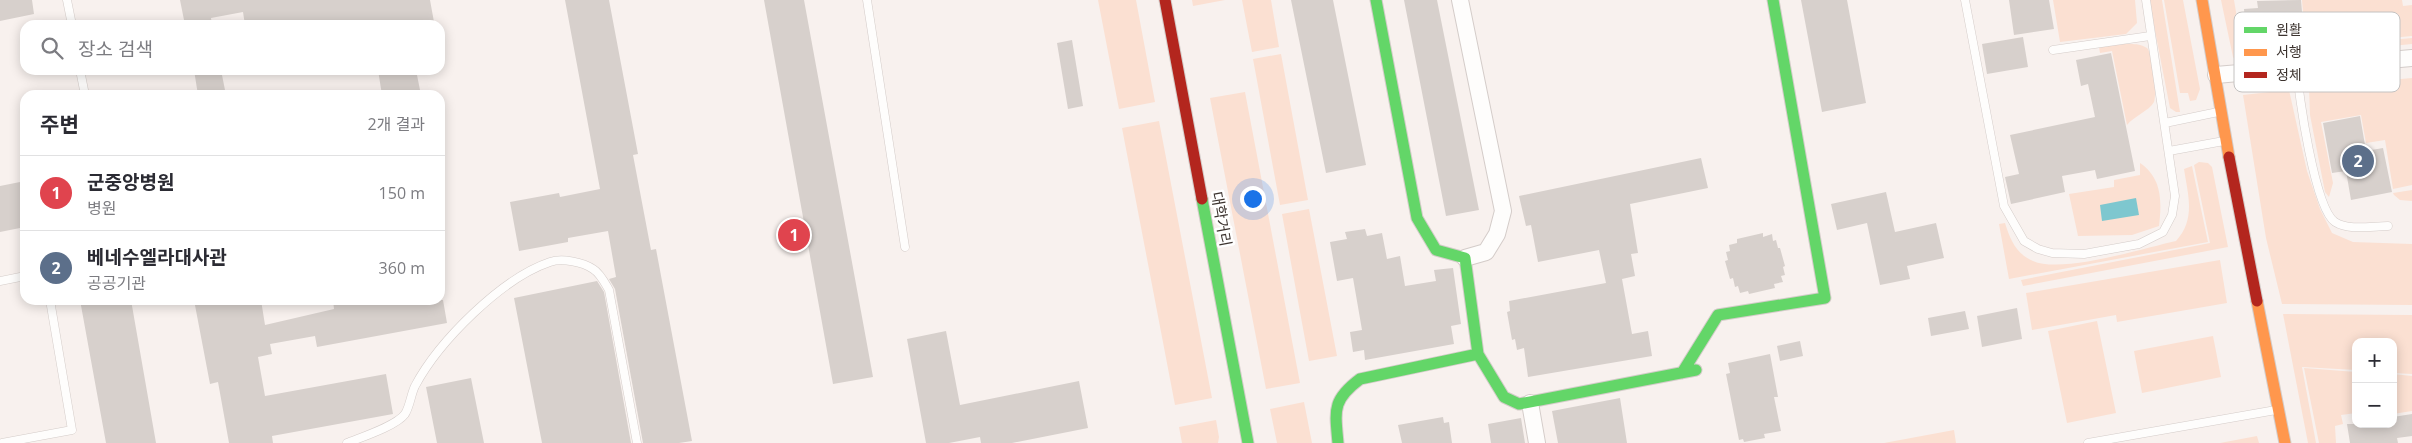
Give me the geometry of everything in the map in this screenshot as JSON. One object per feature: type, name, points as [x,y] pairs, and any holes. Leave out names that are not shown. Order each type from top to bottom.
[{"type":"street","name":"대학거리","points":[[1165,0],[1248,443]]},
{"type":"street","points":[[1376,0],[1417,218],[1436,250],[1466,258],[1486,252],[1497,234],[1503,211],[1460,0]]},
{"type":"street","points":[[1682,373],[1718,315],[1825,298],[1773,0]]},
{"type":"street","points":[[2202,0],[2216,75],[2220,112],[2285,443]]},
{"type":"street","points":[[2216,75],[2234,73]]},
{"type":"street","points":[[1466,258],[1478,354],[1504,397],[1519,404],[1699,370]]},
{"type":"street","points":[[1338,443],[1335,411],[1344,391],[1360,379],[1478,354]]},
{"type":"street","points":[[1530,402],[1537,443]]},
{"type":"lane","points":[[67,0],[71,20]]},
{"type":"lane","points":[[867,0],[905,247]]},
{"type":"lane","points":[[1965,0],[2004,206],[2024,241],[2038,249],[2052,253],[2084,254],[2139,244],[2163,232],[2172,216],[2175,196],[2146,0]]},
{"type":"lane","points":[[2053,50],[2150,36]]},
{"type":"lane","points":[[81,75],[84,90]]},
{"type":"lane","points":[[2299,92],[2313,167],[2326,208],[2334,221],[2345,226],[2388,226]]},
{"type":"lane","points":[[2165,124],[2220,112]]},
{"type":"lane","points":[[2169,151],[2226,140]]},
{"type":"lane","points":[[347,443],[387,426],[404,415],[415,386],[435,357],[464,322],[517,278],[551,261],[580,262],[596,270],[610,290],[637,443]]},
{"type":"lane","points":[[0,281],[20,277]]},
{"type":"lane","points":[[2,443],[72,430],[51,305]]},
{"type":"lane","points":[[2088,443],[2279,409]]},
{"type":"shaded area","points":[[1098,0],[1136,0],[1155,102],[1119,109]]},
{"type":"shaded area","points":[[1192,0],[1225,0],[1193,6]]},
{"type":"shaded area","points":[[1242,0],[1271,0],[1279,47],[1252,52]]},
{"type":"shaded area","points":[[2053,0],[2135,0],[2137,23],[2126,34],[2060,42]]},
{"type":"shaded area","points":[[2149,0],[2162,0],[2180,112],[2170,108]]},
{"type":"shaded area","points":[[2164,0],[2183,0],[2200,89],[2196,100],[2190,101],[2188,93],[2180,93]]},
{"type":"shaded area","points":[[2221,0],[2234,0],[2236,12],[2234,12],[2234,58]]},
{"type":"shaded area","points":[[2302,0],[2402,0],[2403,6],[2412,5],[2412,36],[2400,37],[2400,12],[2303,12]]},
{"type":"shaded area","points":[[2412,38],[2412,44],[2400,45],[2400,39]]},
{"type":"shaded area","points":[[2124,44],[2147,48],[2153,66],[2155,91],[2152,105],[2127,125],[2112,51],[2100,53],[2099,47]]},
{"type":"shaded area","points":[[1281,54],[1308,200],[1280,205],[1253,59]]},
{"type":"shaded area","points":[[2412,78],[2412,185],[2393,189],[2385,140],[2366,143],[2361,115],[2321,122],[2333,183],[2329,197],[2325,192],[2310,115],[2309,92],[2400,92],[2400,79]]},
{"type":"shaded area","points":[[1245,92],[1300,383],[1266,389],[1210,98]]},
{"type":"shaded area","points":[[2289,92],[2307,171],[2320,209],[2332,233],[2353,242],[2412,244],[2412,305],[2282,304],[2266,238],[2243,95]]},
{"type":"shaded area","points":[[1159,121],[1212,398],[1175,405],[1122,128]]},
{"type":"shaded area","points":[[2199,162],[2208,163],[2212,167],[2228,247],[2023,286],[2021,280],[2210,243],[2194,165]]},
{"type":"shaded area","points":[[2140,163],[2153,176],[2159,191],[2159,226],[2132,235],[2078,236],[2069,194],[2114,187],[2114,180],[2140,175]]},
{"type":"shaded area","points":[[2192,166],[2208,242],[2009,279],[1999,224],[2005,223],[2012,240],[2022,254],[2033,261],[2046,264],[2083,262],[2176,241],[2186,224],[2189,206],[2184,169]]},
{"type":"shaded area","points":[[2412,190],[2412,201],[2400,200],[2393,193]]},
{"type":"shaded area","points":[[1309,209],[1337,356],[1309,361],[1282,214]]},
{"type":"shaded area","points":[[2220,260],[2227,303],[2117,322],[2116,315],[2032,330],[2026,293]]},
{"type":"shaded area","points":[[2283,314],[2412,315],[2412,374],[2397,373],[2397,338],[2352,338],[2352,370],[2302,367],[2316,443],[2308,443]]},
{"type":"shaded area","points":[[2097,321],[2116,413],[2067,423],[2048,331]]},
{"type":"shaded area","points":[[2213,336],[2221,377],[2142,393],[2134,351]]},
{"type":"shaded area","points":[[2304,368],[2352,372],[2352,414],[2341,415],[2343,424],[2335,426],[2336,443],[2319,443]]},
{"type":"shaded area","points":[[2397,374],[2412,376],[2412,411],[2397,413]]},
{"type":"shaded area","points":[[1304,402],[1312,443],[1277,443],[1270,409]]},
{"type":"shaded area","points":[[1216,420],[1219,437],[1218,443],[1182,443],[1179,427]]},
{"type":"shaded area","points":[[1954,430],[1956,443],[1884,443]]},
{"type":"shaded area","points":[[2257,436],[2259,443],[2220,443]]},
{"type":"water","points":[[2136,198],[2139,215],[2102,221],[2100,205]]},
{"type":"building","points":[[0,0],[32,0],[34,14],[0,21]]},
{"type":"building","points":[[180,0],[430,0],[434,20],[244,20],[243,12],[211,18],[211,20],[184,20]]},
{"type":"building","points":[[565,0],[609,0],[638,154],[633,155],[651,250],[656,249],[692,441],[643,443],[615,289],[609,279],[616,277],[608,231],[568,238],[568,242],[519,251],[510,202],[559,193],[560,197],[600,189]]},
{"type":"building","points":[[764,0],[804,0],[873,377],[833,384]]},
{"type":"building","points":[[1291,0],[1333,0],[1366,165],[1326,173]]},
{"type":"building","points":[[1404,0],[1437,0],[1479,210],[1446,216]]},
{"type":"building","points":[[1801,0],[1847,0],[1866,103],[1822,112]]},
{"type":"building","points":[[2009,0],[2049,0],[2054,29],[2014,35]]},
{"type":"building","points":[[2301,0],[2302,12],[2244,12],[2244,9],[2258,8],[2257,1]]},
{"type":"building","points":[[2023,37],[2028,67],[1987,74],[1982,44]]},
{"type":"building","points":[[1072,40],[1083,106],[1068,109],[1057,43]]},
{"type":"building","points":[[2111,53],[2135,171],[2097,179],[2095,170],[2062,176],[2065,192],[2011,204],[2005,177],[2019,174],[2010,135],[2095,117],[2088,84],[2081,86],[2076,60]]},
{"type":"building","points":[[195,75],[222,75],[225,90],[197,90]]},
{"type":"building","points":[[379,75],[417,75],[420,90],[381,90]]},
{"type":"building","points":[[2360,116],[2366,151],[2383,148],[2392,192],[2351,200],[2346,171],[2332,173],[2323,123]]},
{"type":"building","points":[[1701,158],[1708,188],[1630,204],[1638,253],[1631,254],[1635,276],[1622,279],[1632,334],[1648,331],[1652,356],[1528,377],[1524,348],[1517,350],[1515,339],[1512,340],[1507,312],[1510,311],[1509,301],[1606,283],[1599,250],[1538,262],[1531,225],[1526,226],[1519,196]]},
{"type":"building","points":[[20,182],[20,228],[0,232],[0,186]]},
{"type":"building","points":[[1886,192],[1895,232],[1936,223],[1944,258],[1907,266],[1910,279],[1880,285],[1867,223],[1837,230],[1831,204]]},
{"type":"building","points":[[1365,229],[1367,236],[1382,233],[1387,259],[1400,256],[1405,286],[1436,281],[1434,270],[1453,268],[1461,324],[1451,326],[1454,344],[1365,360],[1364,350],[1353,352],[1350,332],[1362,330],[1353,278],[1337,281],[1330,242],[1347,239],[1345,232]]},
{"type":"building","points":[[1763,233],[1763,237],[1772,234],[1773,241],[1776,240],[1778,248],[1780,248],[1785,266],[1783,267],[1785,275],[1781,276],[1783,282],[1774,284],[1775,288],[1749,294],[1748,291],[1740,293],[1738,286],[1735,287],[1733,278],[1730,279],[1725,261],[1728,260],[1726,252],[1730,251],[1729,245],[1737,243],[1737,239]]},
{"type":"building","points":[[597,281],[604,292],[631,443],[542,443],[514,298]]},
{"type":"building","points":[[81,305],[132,305],[156,443],[106,443]]},
{"type":"building","points":[[195,305],[262,305],[265,325],[334,309],[334,305],[444,305],[447,323],[317,347],[315,336],[270,344],[272,354],[258,357],[265,396],[386,374],[393,414],[272,436],[273,443],[229,443],[218,382],[210,384]]},
{"type":"building","points":[[2017,308],[2022,339],[1982,347],[1977,316]]},
{"type":"building","points":[[1965,311],[1969,329],[1931,336],[1928,318]]},
{"type":"building","points":[[946,331],[960,405],[1079,381],[1088,428],[1012,443],[981,443],[980,437],[949,443],[926,443],[907,339]]},
{"type":"building","points":[[1800,341],[1803,356],[1780,361],[1777,346]]},
{"type":"building","points":[[1770,354],[1778,397],[1774,397],[1781,431],[1764,434],[1765,438],[1744,442],[1743,439],[1739,440],[1726,374],[1730,373],[1728,363]]},
{"type":"building","points":[[471,378],[484,443],[437,443],[426,387]]},
{"type":"building","points":[[1620,398],[1627,443],[1558,443],[1552,411]]},
{"type":"building","points":[[2412,414],[2412,436],[2397,438],[2398,443],[2350,443],[2347,424],[2352,424],[2352,428],[2397,428],[2397,416]]},
{"type":"building","points":[[1443,417],[1444,423],[1449,422],[1452,443],[1402,443],[1398,425]]},
{"type":"building","points":[[1521,418],[1525,443],[1491,443],[1488,424]]},
{"type":"traffic: fast","points":[[1376,0],[1417,218],[1436,250],[1465,258],[1478,354]]},
{"type":"traffic: fast","points":[[1682,373],[1718,315],[1825,298],[1773,0]]},
{"type":"traffic: fast","points":[[1202,199],[1248,443]]},
{"type":"traffic: fast","points":[[1338,443],[1337,406],[1344,393],[1360,379],[1478,354],[1504,397],[1519,404],[1696,370]]},
{"type":"traffic: slow","points":[[2202,0],[2229,157]]},
{"type":"traffic: slow","points":[[2257,301],[2285,443]]},
{"type":"traffic: jam","points":[[1165,0],[1202,199]]},
{"type":"traffic: jam","points":[[2229,157],[2257,301]]},
{"type":"place","name":"베네수엘라대사관","points":[[2358,161]]},
{"type":"place","name":"군중앙병원","points":[[794,235]]}]
